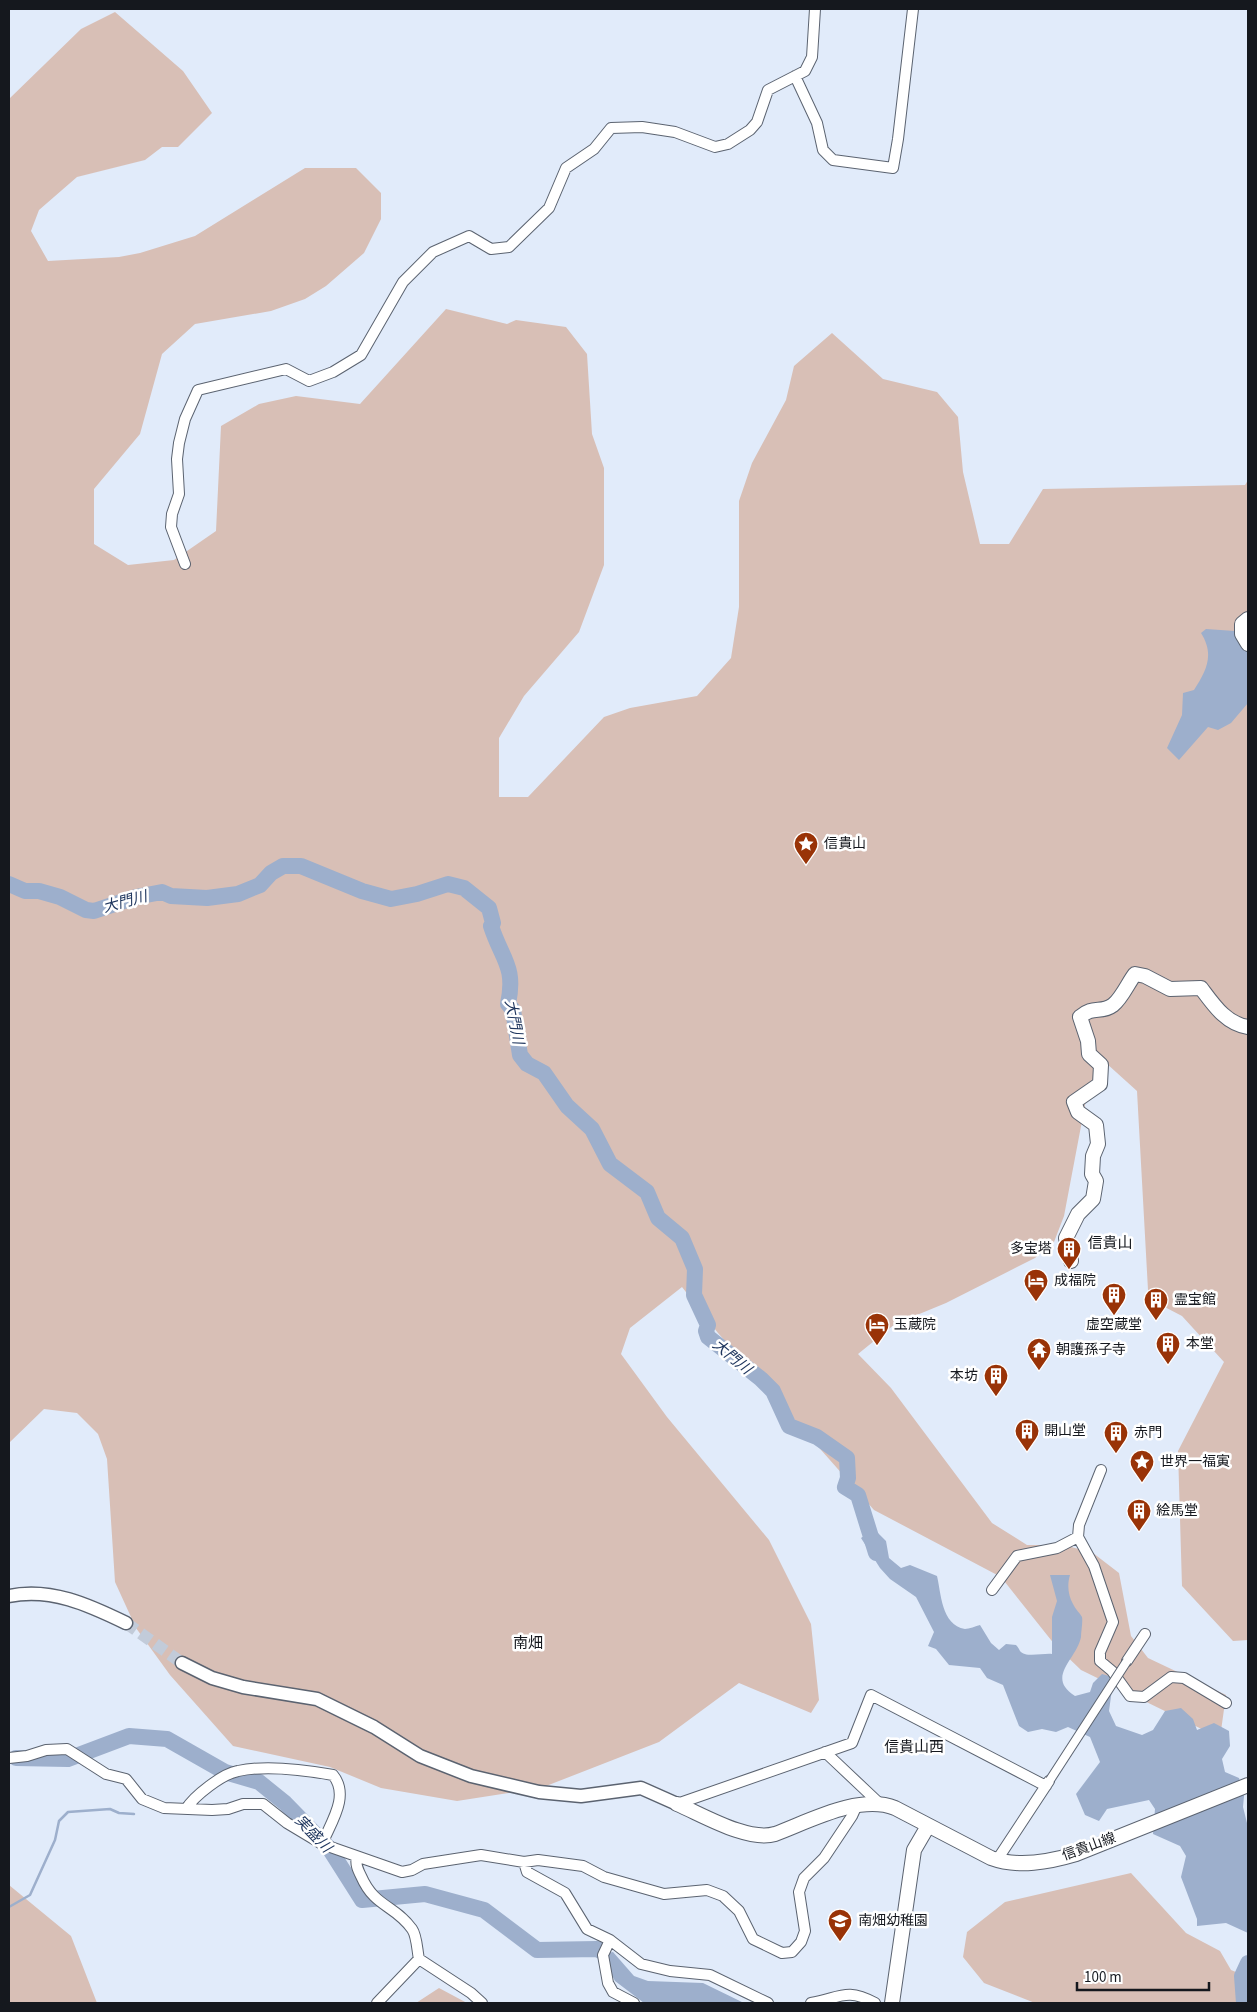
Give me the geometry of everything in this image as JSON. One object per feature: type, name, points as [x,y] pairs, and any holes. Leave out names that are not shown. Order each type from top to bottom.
[{"type":"main road","points":[[1248,618],[1242,624],[1242,634],[1248,644]]},
{"type":"main road","points":[[1071,1261],[1066,1238],[1078,1214],[1093,1199],[1096,1181],[1092,1174],[1093,1156],[1098,1144],[1096,1125],[1078,1112],[1074,1102],[1100,1084],[1101,1065],[1089,1054],[1088,1041],[1080,1018],[1088,1010],[1105,1009],[1115,1004],[1135,974],[1144,976],[1170,989],[1201,988],[1216,1009],[1232,1022],[1248,1027]]},
{"type":"main road","name":"信貴山線","points":[[677,1804],[747,1833],[761,1836],[775,1834],[857,1804],[879,1803],[896,1808],[997,1860],[1028,1863],[1057,1860],[1086,1851],[1143,1826],[1248,1785]]},
{"type":"main road","points":[[892,2003],[914,1850],[928,1826]]},
{"type":"street","points":[[185,564],[171,527],[172,514],[179,494],[177,459],[180,443],[185,419],[198,390],[286,369],[309,381],[333,372],[360,355],[399,287],[433,252],[462,237],[469,236],[491,249],[509,247],[549,208],[566,168],[594,149],[611,128],[650,128],[674,132],[715,147],[728,144],[750,130],[757,122],[768,90],[805,71],[812,57],[815,9]]},
{"type":"street","points":[[795,76],[817,123],[823,150],[833,160],[892,168],[898,140],[913,9]]},
{"type":"street","points":[[1101,1470],[1080,1525],[1078,1538],[1094,1566],[1113,1622],[1100,1652],[1100,1661],[1112,1671],[1130,1696],[1144,1697],[1171,1677],[1184,1678],[1226,1703]]},
{"type":"street","points":[[992,1590],[1017,1556],[1057,1548],[1078,1538]]},
{"type":"street","points":[[9,1596],[37,1594],[60,1597],[91,1606],[126,1623]]},
{"type":"street","points":[[997,1860],[1145,1634]]},
{"type":"street","points":[[182,1663],[220,1680],[243,1687],[316,1699],[374,1727],[420,1756],[471,1776],[539,1792],[581,1796],[640,1788],[677,1804],[852,1743],[871,1695],[1048,1783]]},
{"type":"street","points":[[9,1758],[27,1756],[46,1750],[67,1749],[106,1774],[126,1780],[142,1799],[164,1808],[212,1810],[228,1809],[243,1804],[263,1804],[287,1823],[322,1844],[402,1872],[423,1864],[481,1855],[524,1862],[538,1860],[583,1866],[604,1877],[664,1894],[707,1890],[723,1896],[739,1911],[753,1939],[782,1953],[792,1952],[801,1942],[805,1930],[799,1892],[804,1878],[824,1858],[852,1816],[857,1804]]},
{"type":"street","points":[[825,1752],[879,1803]]},
{"type":"street","points":[[186,1809],[193,1799],[236,1771],[304,1770],[334,1775],[339,1782],[341,1793],[338,1807],[322,1844]]},
{"type":"street","points":[[357,1857],[356,1862],[359,1873],[368,1892],[378,1902],[401,1916],[413,1931],[418,1959],[471,1993],[482,2003]]},
{"type":"street","points":[[524,1862],[527,1872],[565,1892],[587,1930],[610,1940],[641,1964],[670,1971],[710,1975],[768,2003]]},
{"type":"street","points":[[610,1940],[603,1955],[608,1983],[613,1992],[634,2003]]},
{"type":"street","points":[[377,2003],[418,1959]]},
{"type":"street","points":[[811,2003],[842,1994],[853,1994],[875,2003]]},
{"type":"shaded area","points":[[115,12],[183,71],[212,113],[178,147],[162,147],[145,160],[77,177],[39,210],[31,231],[48,261],[119,257],[140,253],[195,236],[305,168],[356,168],[381,193],[381,219],[364,253],[326,286],[305,299],[271,311],[195,324],[162,354],[140,434],[94,489],[94,544],[128,565],[174,560],[216,531],[221,426],[259,404],[296,396],[360,404],[446,309],[507,324],[516,320],[566,327],[587,354],[592,434],[604,468],[604,565],[579,632],[524,696],[499,738],[499,797],[528,797],[604,717],[630,708],[697,696],[731,658],[739,607],[739,501],[752,463],[786,400],[794,366],[832,333],[883,379],[937,392],[958,417],[963,472],[980,544],[1009,544],[1043,489],[1245,485],[1248,480],[1248,1640],[1233,1641],[1182,1586],[1178,1451],[1224,1362],[1182,1316],[1157,1303],[1148,1290],[1137,1091],[1106,1063],[1089,1084],[1064,1216],[1054,1242],[1035,1258],[946,1303],[895,1324],[858,1354],[891,1388],[992,1523],[1027,1545],[1064,1545],[1093,1553],[1119,1573],[1131,1636],[1148,1658],[1226,1695],[1220,1738],[1081,1670],[1055,1645],[1001,1577],[874,1510],[718,1333],[682,1287],[630,1328],[621,1354],[667,1417],[769,1540],[811,1624],[819,1700],[811,1713],[739,1683],[659,1742],[541,1788],[457,1801],[381,1788],[330,1767],[233,1746],[170,1675],[136,1628],[115,1582],[107,1459],[98,1434],[77,1413],[44,1409],[9,1443],[9,99],[81,29]]},
{"type":"shaded area","points":[[1131,1873],[1186,1933],[1220,1951],[1231,1970],[1248,1977],[1248,2003],[1035,2003],[984,1983],[963,1957],[967,1932],[1005,1902]]},
{"type":"shaded area","points":[[9,1885],[71,1936],[97,2003],[9,2003]]},
{"type":"shaded area","points":[[439,1988],[467,2003],[416,2003]]},
{"type":"water","points":[[1206,629],[1235,631],[1248,652],[1248,703],[1231,723],[1218,730],[1208,727],[1179,760],[1167,748],[1182,715],[1183,693],[1194,690],[1207,663],[1208,649],[1201,633]]},
{"type":"water","points":[[871,1531],[876,1531],[886,1541],[889,1558],[901,1568],[910,1565],[937,1576],[941,1599],[951,1621],[965,1629],[980,1625],[991,1643],[999,1650],[1006,1644],[1016,1645],[1022,1653],[1026,1654],[1052,1654],[1052,1617],[1057,1601],[1050,1575],[1070,1575],[1069,1594],[1074,1606],[1082,1617],[1082,1621],[1081,1637],[1063,1675],[1066,1689],[1075,1696],[1090,1692],[1093,1683],[1102,1674],[1109,1676],[1112,1689],[1109,1711],[1116,1726],[1142,1735],[1153,1730],[1165,1711],[1181,1708],[1193,1719],[1197,1730],[1214,1723],[1229,1731],[1230,1746],[1222,1759],[1225,1772],[1239,1778],[1244,1796],[1243,1807],[1248,1827],[1248,1933],[1226,1923],[1197,1926],[1197,1919],[1181,1877],[1186,1856],[1180,1846],[1153,1834],[1155,1809],[1149,1800],[1107,1809],[1099,1821],[1085,1815],[1076,1794],[1100,1762],[1090,1737],[1068,1727],[1056,1732],[1042,1729],[1028,1732],[1019,1726],[1003,1685],[987,1678],[980,1668],[949,1665],[936,1649],[928,1646],[934,1632],[916,1597],[890,1579],[880,1568],[861,1538]]},
{"type":"water","points":[[613,1952],[634,1976],[648,1981],[703,1983],[744,2003],[644,2003],[615,1981],[610,1971],[608,1953]]},
{"type":"waterway","name":"大門川","points":[[9,884],[25,891],[39,891],[60,897],[86,910],[94,911],[136,897],[162,892],[171,896],[207,898],[238,894],[260,885],[271,873],[283,866],[301,866],[362,891],[391,899],[417,894],[448,884],[464,888],[489,908],[493,923],[491,926],[509,972],[510,991],[508,1004],[513,1010],[520,1055],[527,1064],[544,1073],[567,1106],[592,1129],[610,1164],[647,1192],[658,1218],[682,1238],[695,1269],[694,1295],[708,1325],[706,1331],[708,1337],[761,1379],[773,1391],[789,1426],[817,1437],[847,1458],[848,1478],[845,1487],[858,1495],[876,1553]]},
{"type":"waterway","name":"実盛川","points":[[16,1758],[68,1759],[129,1736],[167,1739],[225,1772],[259,1782],[285,1803],[329,1848],[362,1900],[425,1894],[484,1910],[537,1950],[597,1949],[603,1952]]},
{"type":"waterway","points":[[9,1907],[30,1895],[55,1840],[59,1821],[68,1812],[110,1809],[119,1813],[134,1814]]},
{"type":"waterway","name":"大門川","points":[[1244,2003],[1242,1976],[1248,1963]]},
{"type":"tunnel","points":[[126,1623],[182,1663]]},
{"type":"place","name":"信貴山","points":[[806,865]]},
{"type":"place","name":"多宝塔","points":[[1069,1270]]},
{"type":"place","name":"成福院","points":[[1036,1302]]},
{"type":"place","name":"虚空蔵堂","points":[[1114,1316]]},
{"type":"place","name":"霊宝館","points":[[1156,1321]]},
{"type":"place","name":"玉蔵院","points":[[877,1346]]},
{"type":"place","name":"本堂","points":[[1168,1365]]},
{"type":"place","name":"朝護孫子寺","points":[[1039,1371]]},
{"type":"place","name":"本坊","points":[[996,1397]]},
{"type":"place","name":"開山堂","points":[[1027,1452]]},
{"type":"place","name":"赤門","points":[[1116,1454]]},
{"type":"place","name":"世界一福寅","points":[[1142,1483]]},
{"type":"place","name":"絵馬堂","points":[[1139,1532]]},
{"type":"place","name":"南畑幼稚園","points":[[840,1942]]},
{"type":"district","name":"信貴山","points":[[1110,1243]]},
{"type":"district","name":"南畑","points":[[528,1643]]},
{"type":"district","name":"信貴山西","points":[[914,1747]]}]
